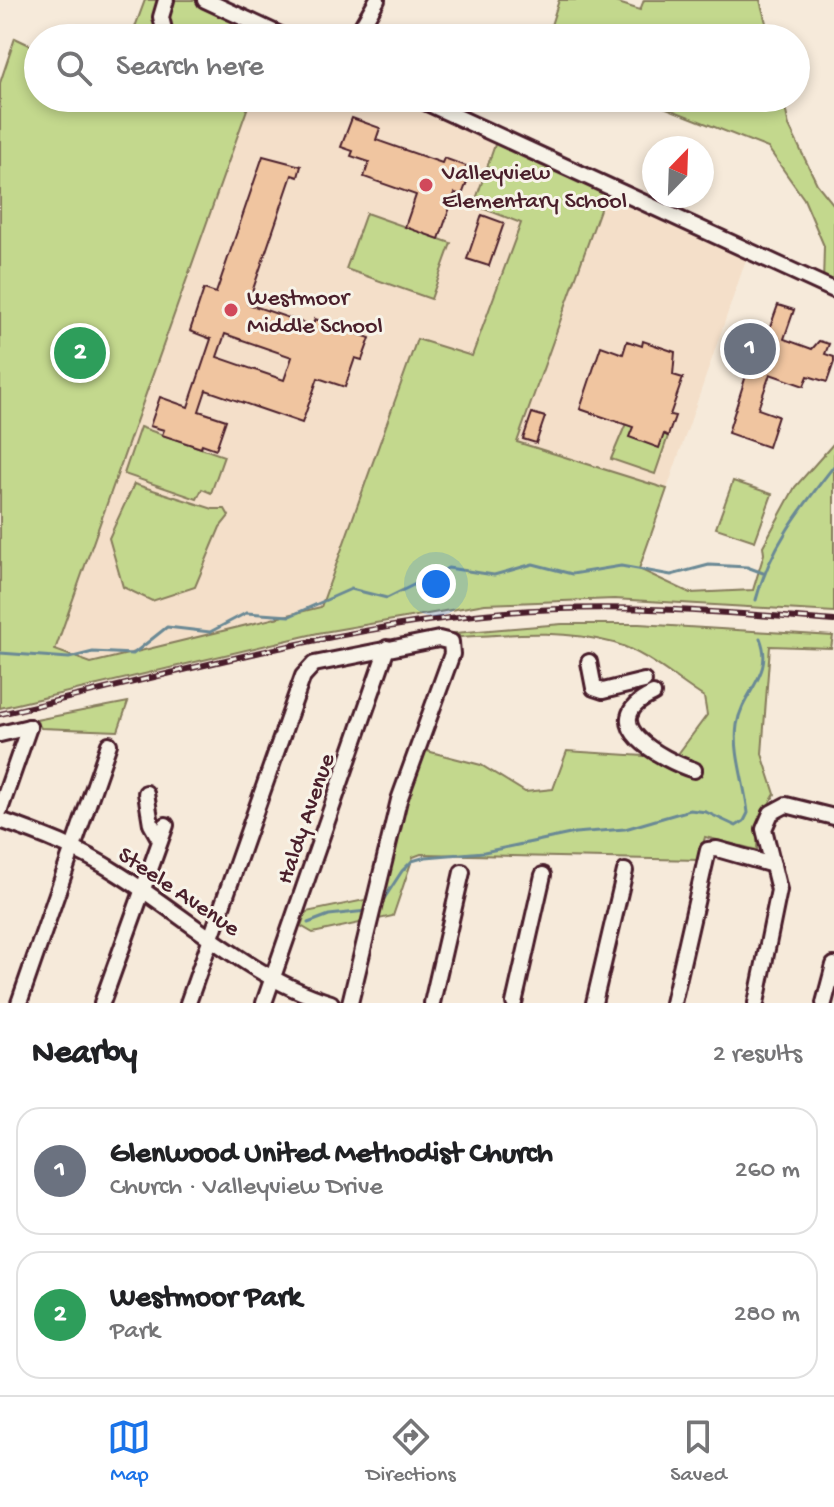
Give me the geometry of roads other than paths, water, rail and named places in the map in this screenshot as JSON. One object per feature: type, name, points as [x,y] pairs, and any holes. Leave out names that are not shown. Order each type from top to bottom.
[{"type":"street","points":[[163,24],[161,17],[166,0]]},
{"type":"street","points":[[205,0],[257,24]]},
{"type":"street","points":[[363,24],[377,0]]},
{"type":"street","points":[[446,112],[834,290]]},
{"type":"street","points":[[188,1003],[303,676],[314,664],[439,639],[451,642],[452,654],[399,800],[350,1003]]},
{"type":"street","name":"Haldy Avenue","points":[[264,1003],[387,648]]},
{"type":"street","points":[[589,662],[594,688],[603,691],[644,681]]},
{"type":"street","points":[[653,694],[637,701],[631,709],[629,722],[637,739],[694,770]]},
{"type":"street","points":[[0,734],[29,727],[0,810]]},
{"type":"street","points":[[19,1003],[109,744]]},
{"type":"street","points":[[146,793],[151,824],[160,840]]},
{"type":"street","points":[[756,1003],[779,890],[763,839],[771,813],[791,805],[834,817]]},
{"type":"street","name":"Steele Avenue","points":[[0,820],[73,848],[142,889],[272,976],[331,1003]]},
{"type":"street","points":[[102,1003],[166,825]]},
{"type":"street","points":[[673,1003],[708,850],[717,849],[773,865]]},
{"type":"street","points":[[594,1003],[625,871]]},
{"type":"street","points":[[432,1003],[462,872]]},
{"type":"street","points":[[514,1003],[543,875]]},
{"type":"street","points":[[824,1003],[834,965]]},
{"type":"waterway","points":[[756,600],[778,545],[834,466]]},
{"type":"waterway","points":[[0,653],[69,658],[93,652],[133,654],[167,627],[210,632],[246,613],[290,616],[351,589],[387,598],[448,568],[494,575],[533,564],[572,574],[621,566],[671,575],[709,565],[747,567],[763,573]]},
{"type":"waterway","points":[[380,905],[402,871],[412,861],[426,857],[484,852],[575,833],[625,829],[690,810],[706,812],[736,826],[744,821],[748,813],[736,736],[740,713],[761,673],[764,651],[760,638]]},
{"type":"waterway","points":[[308,923],[329,915],[367,911]]},
{"type":"railway","points":[[0,714],[315,640],[442,619],[588,608],[711,612],[834,621]]},
{"type":"place","name":"Valleyview Elementary School","points":[[426,185]]},
{"type":"place","name":"Westmoor Middle School","points":[[231,310]]},
{"type":"place","name":"Glenwood United Methodist Church","points":[[750,349]]},
{"type":"place","name":"Westmoor Park","points":[[80,353]]}]
